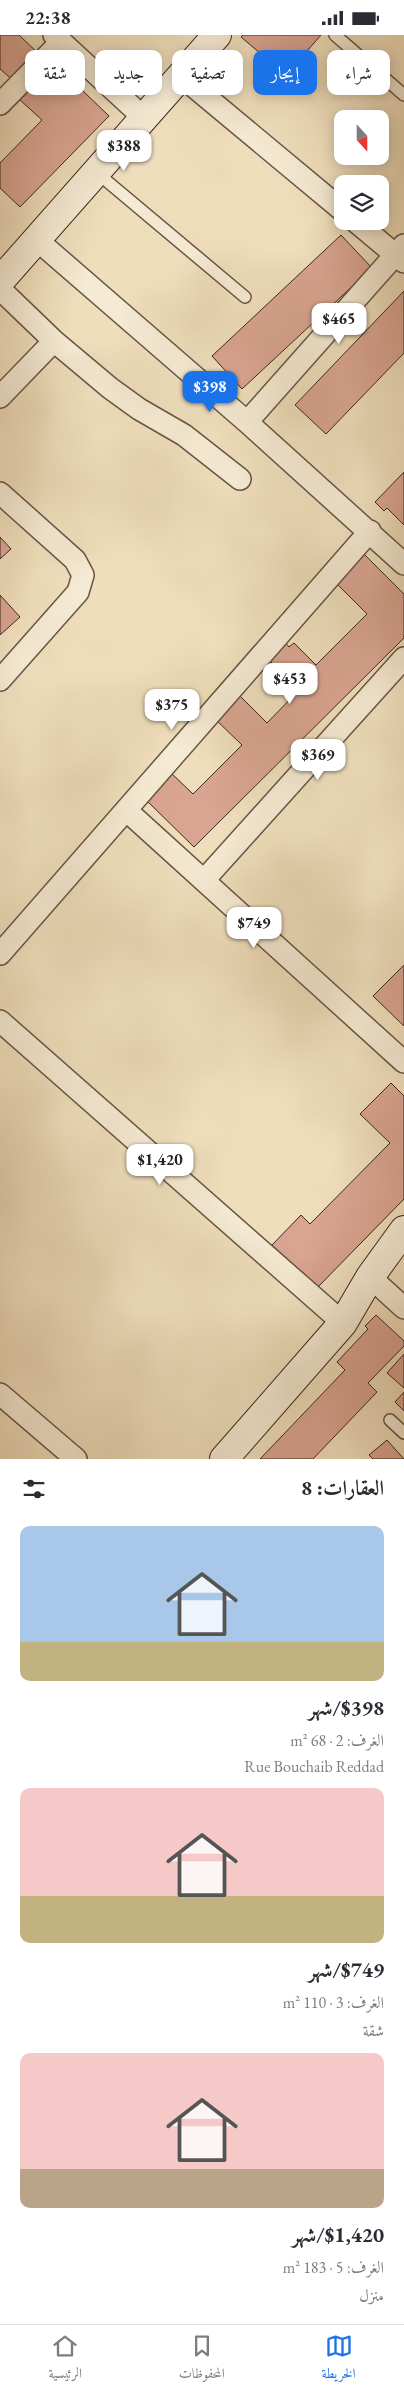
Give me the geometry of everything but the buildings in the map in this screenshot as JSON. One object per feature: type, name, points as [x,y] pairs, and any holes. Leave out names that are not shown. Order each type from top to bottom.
[{"type":"main road","points":[[204,50],[217,35]]},
{"type":"main road","points":[[0,281],[172,86]]},
{"type":"main road","points":[[224,1459],[344,1323],[370,1277],[404,1230]]},
{"type":"street","points":[[0,104],[57,38],[144,118]]},
{"type":"street","points":[[204,95],[334,204]]},
{"type":"street","points":[[247,422],[401,254],[368,230]]},
{"type":"street","points":[[37,239],[247,422],[370,531],[404,564]]},
{"type":"street","points":[[0,289],[54,341],[110,388],[139,409],[184,435],[240,479]]},
{"type":"street","points":[[0,397],[54,341]]},
{"type":"street","points":[[0,493],[75,560],[83,575],[78,591],[0,680]]},
{"type":"street","points":[[0,953],[370,531]]},
{"type":"street","points":[[205,879],[404,658]]},
{"type":"street","points":[[126,810],[205,879],[404,1062]]},
{"type":"street","points":[[0,1021],[344,1323]]},
{"type":"street","points":[[370,1277],[404,1307]]},
{"type":"street","points":[[0,1394],[76,1459]]},
{"type":"lane","points":[[335,35],[404,95]]},
{"type":"lane","points":[[96,172],[245,297]]},
{"type":"lane","points":[[390,1419],[404,1433]]}]
